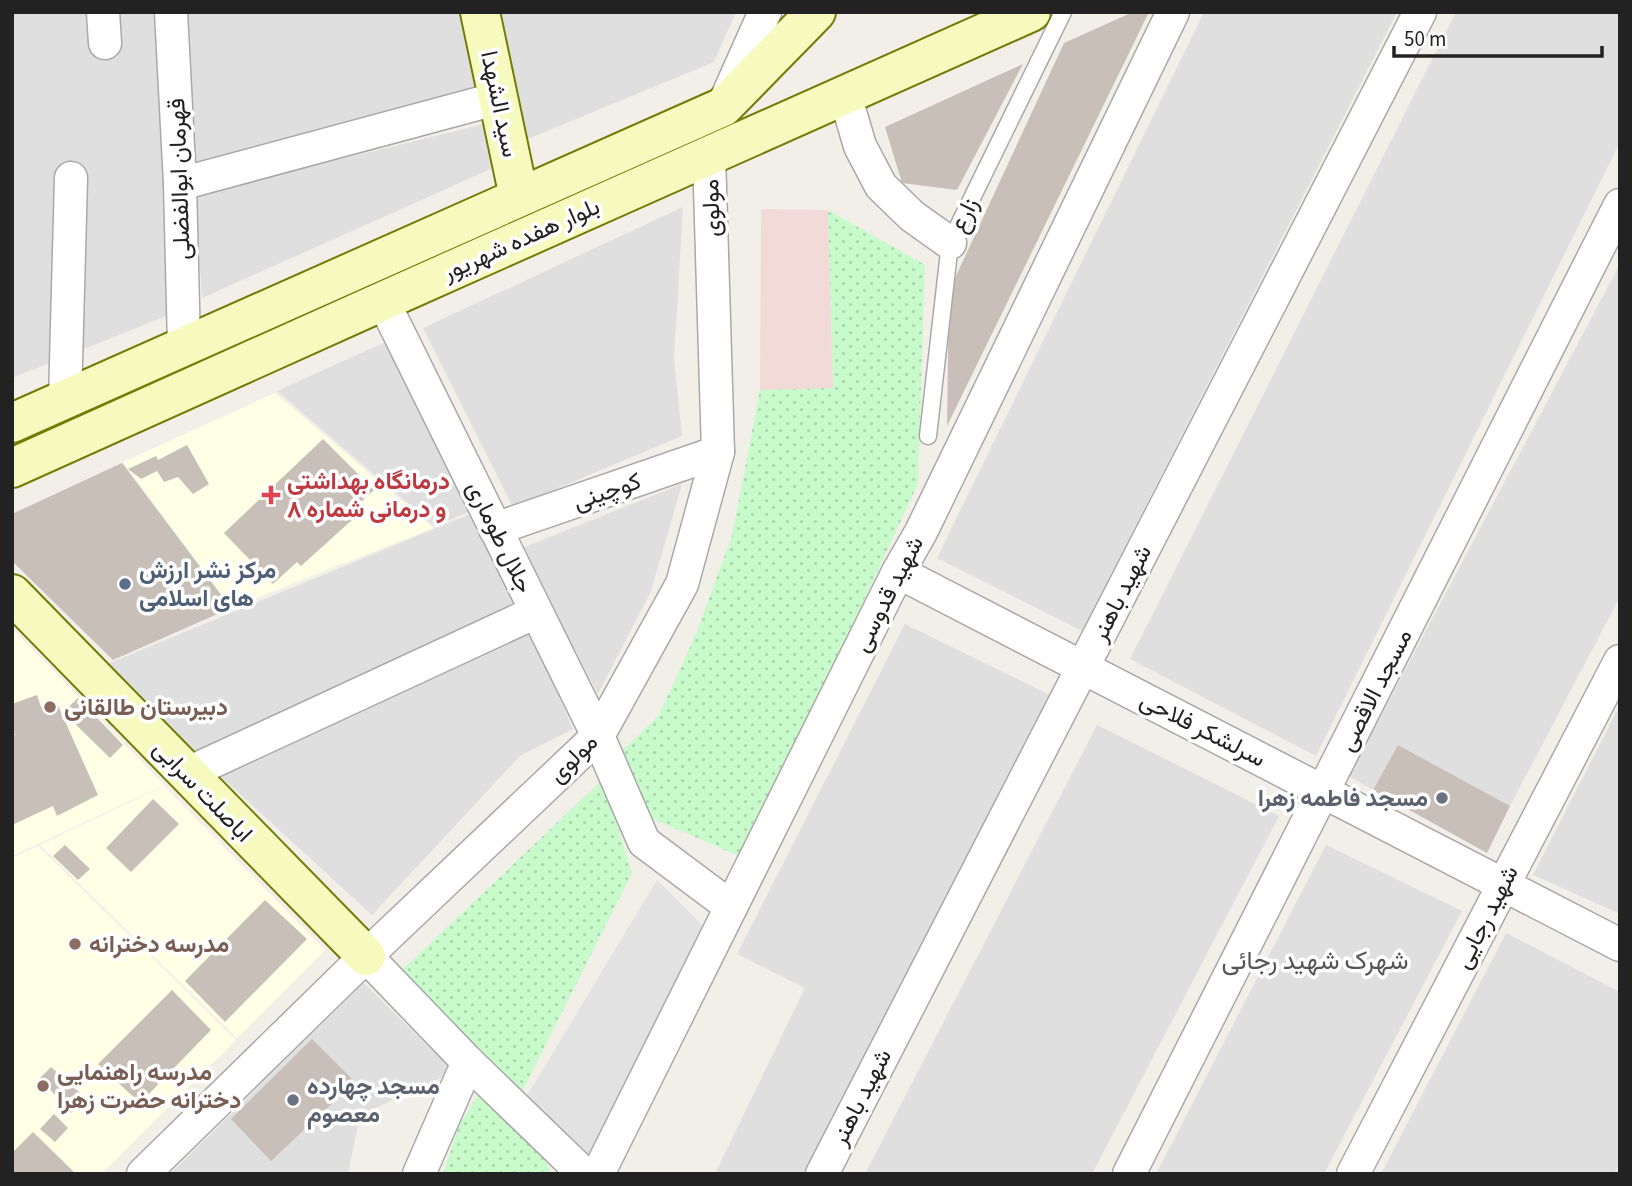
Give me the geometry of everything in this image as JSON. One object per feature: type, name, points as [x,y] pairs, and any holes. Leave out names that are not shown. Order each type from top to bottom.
[{"type":"main road","name":"سید الشهدا","points":[[480,12],[519,197]]},
{"type":"main road","points":[[723,107],[816,12]]},
{"type":"main road","name":"بلوار هفده شهریور","points":[[12,468],[1031,12]]},
{"type":"main road","name":"بلوار هفده شهریور","points":[[12,423],[723,107]]},
{"type":"main road","name":"اباصلت سرابی","points":[[12,594],[366,956]]},
{"type":"street","points":[[103,12],[105,43]]},
{"type":"street","name":"قهرمان ابوالفضلی","points":[[171,12],[180,184],[184,346]]},
{"type":"street","points":[[723,107],[765,12]]},
{"type":"street","name":"شهید قدوسی","points":[[598,1174],[920,532],[1172,12]]},
{"type":"street","name":"شهید باهنر","points":[[822,1174],[1420,12]]},
{"type":"street","points":[[845,95],[860,146],[881,186],[912,216],[950,243]]},
{"type":"street","points":[[180,184],[499,98]]},
{"type":"street","name":"مولوی","points":[[143,1174],[366,956],[598,736],[682,584],[718,452],[709,155]]},
{"type":"street","points":[[65,400],[71,178]]},
{"type":"street","name":"مسجد الاقصی","points":[[1129,1174],[1620,205]]},
{"type":"street","name":"جلال طوماری","points":[[383,301],[598,736],[644,842],[731,907]]},
{"type":"street","name":"کوچینی","points":[[495,529],[718,452]]},
{"type":"street","name":"سرلشکر فلاحی","points":[[898,572],[1620,945]]},
{"type":"street","points":[[186,774],[537,612]]},
{"type":"street","name":"شهید رجایی","points":[[1353,1174],[1620,660]]},
{"type":"street","points":[[366,956],[468,1062],[584,1174]]},
{"type":"street","points":[[419,1174],[468,1062]]},
{"type":"lane","name":"زارع","points":[[928,436],[950,243],[1063,12]]},
{"type":"shaded area","points":[[12,12],[159,12],[171,314],[12,378]]},
{"type":"shaded area","points":[[181,12],[462,12],[477,97],[190,163]]},
{"type":"shaded area","points":[[501,12],[736,12],[714,62],[528,139]]},
{"type":"shaded area","points":[[1204,12],[1397,12],[1082,631],[937,558]]},
{"type":"shaded area","points":[[1456,12],[1620,12],[1620,142],[1316,756],[1130,659]]},
{"type":"shaded area","points":[[484,124],[491,169],[202,298],[195,195]]},
{"type":"shaded area","points":[[683,207],[674,359],[682,436],[513,507],[423,328]]},
{"type":"shaded area","points":[[761,209],[828,210],[833,388],[760,390]]},
{"type":"shaded area","points":[[1620,264],[1620,597],[1510,806],[1398,745],[1373,790],[1349,776]]},
{"type":"shaded area","points":[[392,339],[474,510],[434,526],[277,391]]},
{"type":"shaded area","name":"درمانگاه بهداشتی و درمانی شماره ۸","points":[[275,393],[433,528],[231,608],[123,462]]},
{"type":"shaded area","points":[[682,484],[651,591],[598,694],[522,548]]},
{"type":"shaded area","points":[[475,512],[517,607],[195,752],[105,665]]},
{"type":"shaded area","points":[[905,624],[1050,695],[804,1174],[715,1174],[805,988],[737,954]]},
{"type":"shaded area","name":"دبیرستان طالقانی","points":[[12,628],[164,785],[12,856]]},
{"type":"shaded area","points":[[531,633],[573,729],[521,755],[372,915],[219,775]]},
{"type":"shaded area","points":[[1620,705],[1620,914],[1533,875]]},
{"type":"shaded area","points":[[1097,725],[1279,816],[1092,1174],[865,1174]]},
{"type":"shaded area","points":[[164,786],[325,950],[237,1038],[40,845]]},
{"type":"shaded area","points":[[1326,845],[1462,911],[1324,1174],[1156,1174]]},
{"type":"shaded area","name":"مدرسه دخترانه","points":[[38,846],[236,1040],[101,1174],[12,1174],[12,858]]},
{"type":"shaded area","points":[[657,880],[707,930],[589,1162],[527,1096]]},
{"type":"shaded area","points":[[1506,933],[1620,992],[1620,1163],[1614,1174],[1381,1174]]},
{"type":"shaded area","points":[[364,983],[454,1072],[360,1115],[348,1174],[170,1174]]},
{"type":"green space","points":[[828,210],[925,265],[918,484],[744,858],[653,819],[616,757],[659,715],[695,636],[732,536],[760,390],[833,388]]},
{"type":"green space","points":[[603,779],[632,873],[520,1096],[551,1174],[443,1174],[460,1123],[495,1070],[399,973]]},
{"type":"building","points":[[1133,12],[1149,12],[947,426],[949,291],[1064,43]]},
{"type":"building","points":[[1023,64],[957,190],[902,183],[885,127]]},
{"type":"building","points":[[323,439],[374,490],[347,515],[352,520],[301,566],[297,562],[273,584],[224,533]]},
{"type":"building","points":[[187,445],[209,484],[193,494],[178,477],[164,482],[157,471],[141,479],[128,469],[156,456],[158,460]]},
{"type":"building","name":"مرکز نشر ارزش های اسلامی","points":[[122,463],[231,608],[113,660],[12,561],[12,514]]},
{"type":"building","points":[[37,695],[41,707],[56,701],[98,795],[57,816],[53,806],[12,825],[12,737],[15,735],[12,729],[12,704]]},
{"type":"building","points":[[78,698],[123,745],[110,758],[63,712]]},
{"type":"building","name":"مسجد فاطمه زهرا","points":[[1398,745],[1510,806],[1487,853],[1373,790]]},
{"type":"building","points":[[153,799],[179,824],[131,872],[106,848]]},
{"type":"building","points":[[65,845],[90,869],[78,880],[53,856]]},
{"type":"building","points":[[265,900],[307,939],[225,1022],[185,981]]},
{"type":"building","points":[[172,990],[211,1030],[140,1103],[98,1064]]},
{"type":"building","name":"مسجد چهارده معصوم","points":[[312,1039],[355,1082],[271,1161],[231,1119]]},
{"type":"building","points":[[51,1067],[87,1099],[71,1113],[40,1078]]},
{"type":"building","points":[[54,1114],[68,1128],[55,1142],[40,1129]]},
{"type":"building","points":[[33,1132],[74,1172],[72,1174],[12,1174],[12,1153]]},
{"type":"place","name":"درمانگاه بهداشتی و درمانی شماره ۸","points":[[271,495]]},
{"type":"place","name":"مرکز نشر ارزش های اسلامی","points":[[125,584]]},
{"type":"place","name":"دبیرستان طالقانی","points":[[50,707]]},
{"type":"place","name":"مسجد فاطمه زهرا","points":[[1442,798]]},
{"type":"place","name":"مدرسه دخترانه","points":[[75,944]]},
{"type":"place","name":"مدرسه راهنمایی دخترانه حضرت زهرا","points":[[43,1086]]},
{"type":"place","name":"مسجد چهارده معصوم","points":[[293,1100]]},
{"type":"district","name":"شهرک شهید رجائی","points":[[1315,960]]}]
